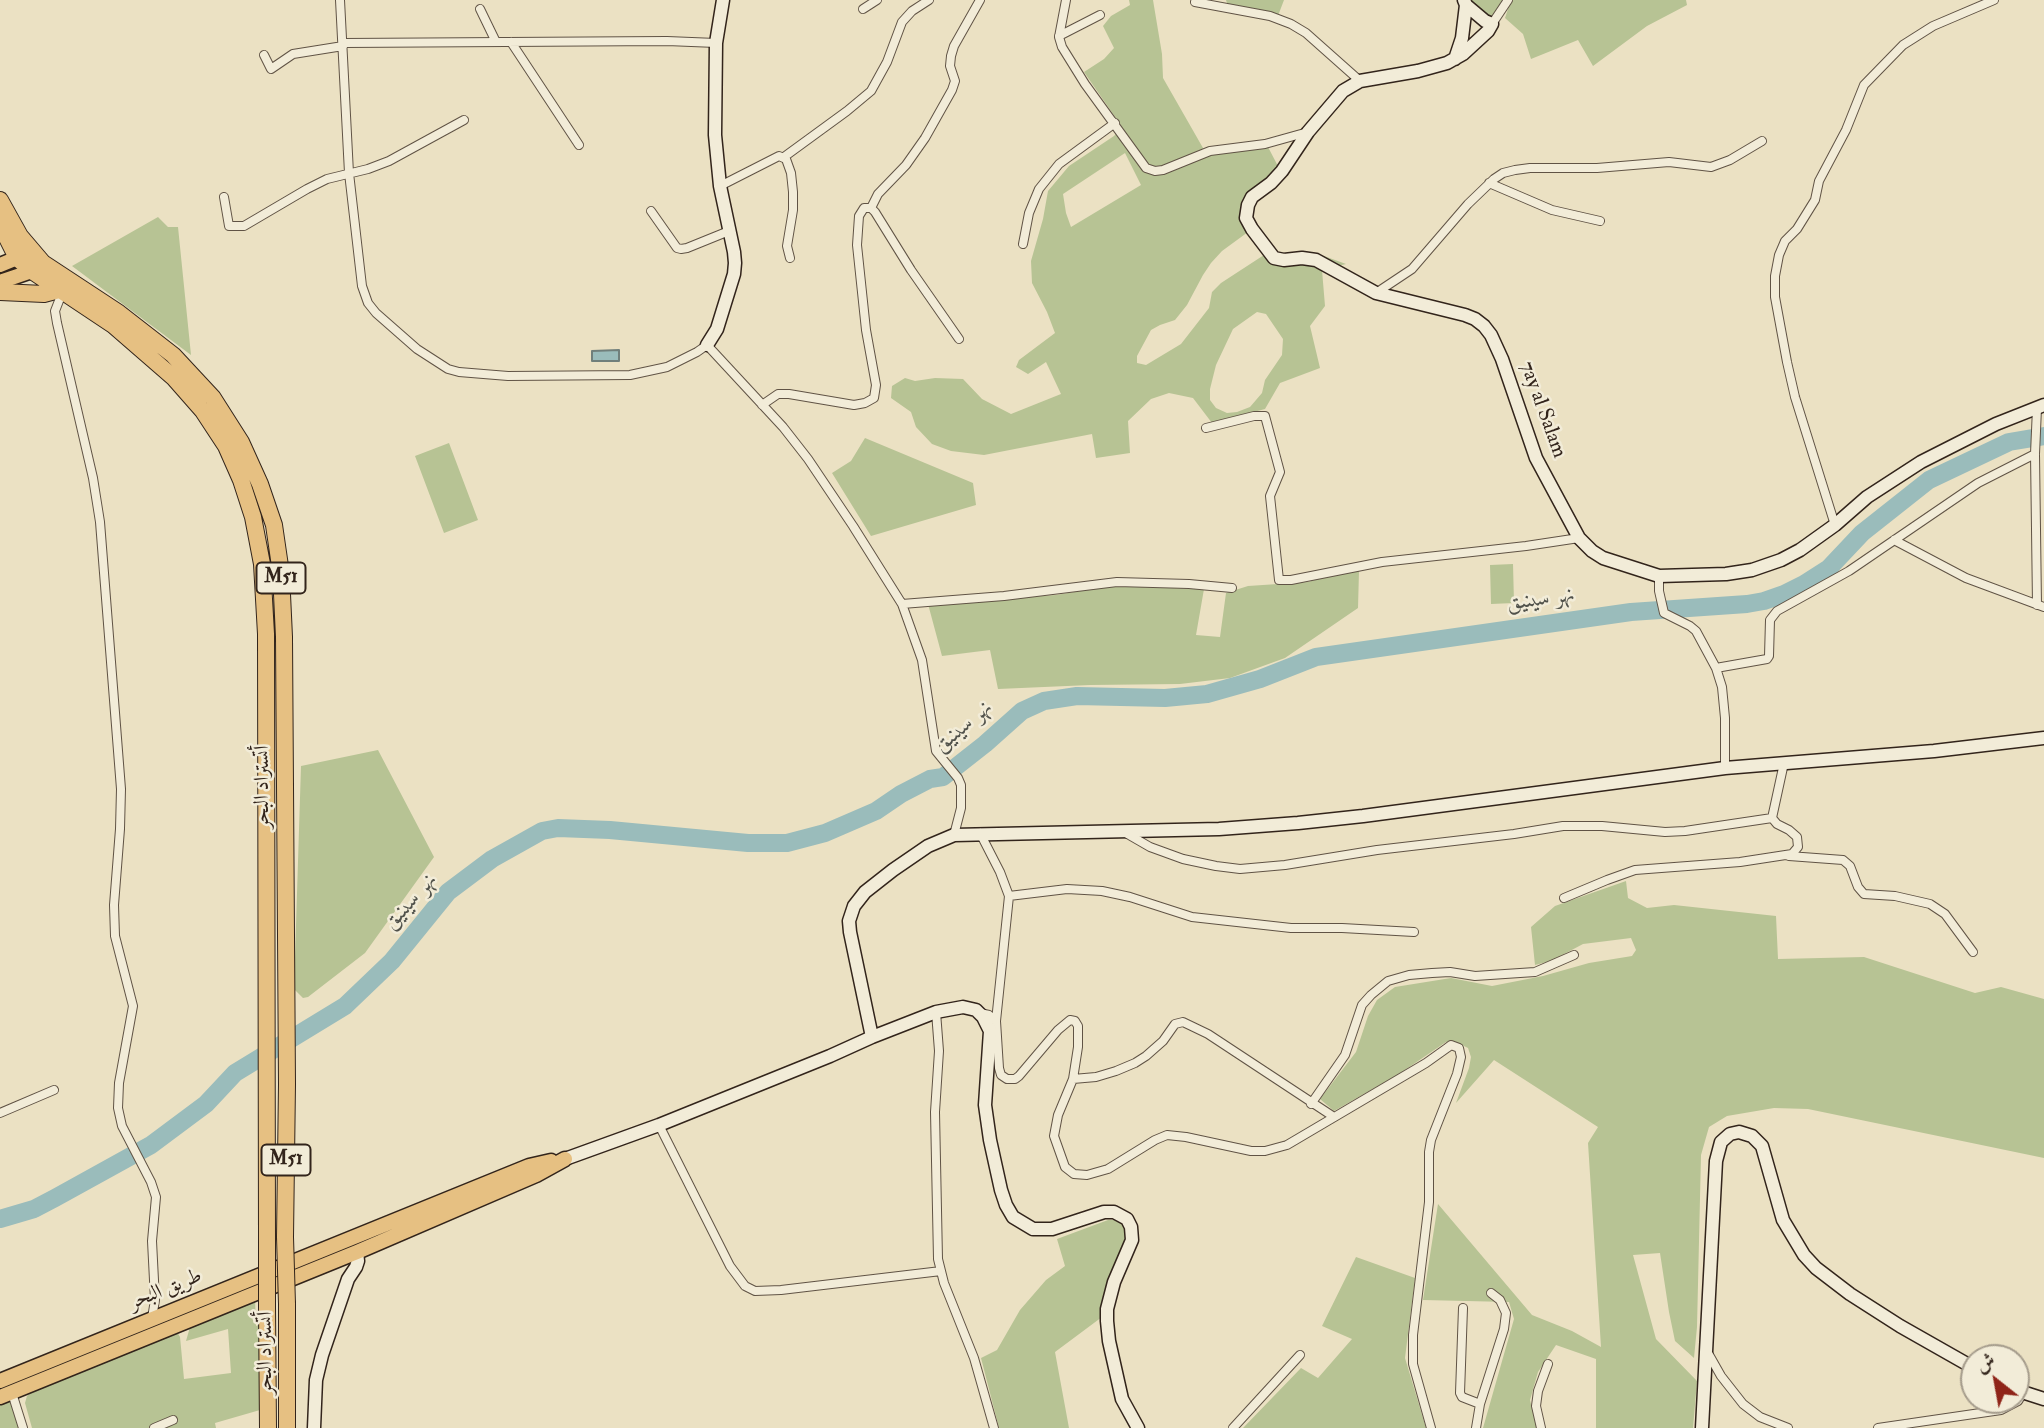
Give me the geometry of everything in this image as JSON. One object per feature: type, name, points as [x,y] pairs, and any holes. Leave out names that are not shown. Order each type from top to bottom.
[{"type":"highway","points":[[0,200],[20,236],[23,254]]},
{"type":"highway","points":[[0,224],[23,254],[37,267]]},
{"type":"highway","name":"أتستراد البحر","points":[[37,267],[60,291],[113,325],[147,354],[174,378],[203,411],[226,446],[253,517],[262,564],[266,634],[268,1428]]},
{"type":"highway","name":"أتستراد البحر","points":[[37,267],[119,313],[173,355],[213,398],[241,442],[260,484],[274,525],[281,573],[284,637],[287,1428]]},
{"type":"highway","points":[[0,292],[44,294],[60,291]]},
{"type":"main road","points":[[0,265],[23,254]]},
{"type":"main road","points":[[0,282],[37,267]]},
{"type":"main road","points":[[6,1395],[333,1254],[356,1252],[536,1175],[565,1159]]},
{"type":"main road","name":"طريق البحر","points":[[0,1381],[152,1318],[333,1254],[348,1240],[529,1167],[565,1159]]},
{"type":"main road","points":[[348,1240],[356,1252]]},
{"type":"street","points":[[340,0],[349,173],[362,286],[368,303],[417,348],[448,369],[508,376],[629,375],[667,366],[697,352],[707,345],[718,329],[734,274],[734,252],[720,186],[715,135],[716,43],[723,0]]},
{"type":"street","points":[[863,9],[877,0]]},
{"type":"street","points":[[720,186],[779,156],[784,157],[871,91],[887,62],[902,22],[912,11],[929,0]]},
{"type":"street","points":[[872,208],[878,194],[906,165],[925,138],[952,90],[955,81],[950,66],[954,46],[979,0]]},
{"type":"street","points":[[1066,0],[1059,42],[1069,61],[1146,168],[1155,171],[1174,168],[1210,151],[1265,144],[1308,132]]},
{"type":"street","points":[[1455,59],[1477,42],[1508,0]]},
{"type":"street","points":[[1835,525],[1787,362],[1775,297],[1779,254],[1815,200],[1819,181],[1846,130],[1864,85],[1903,46],[1933,26],[1994,0]]},
{"type":"street","points":[[1195,2],[1270,16],[1291,24],[1306,33],[1360,81]]},
{"type":"street","points":[[1465,2],[1492,24]]},
{"type":"street","points":[[1455,59],[1462,38],[1465,2]]},
{"type":"street","points":[[480,9],[496,42]]},
{"type":"street","points":[[1059,36],[1100,15]]},
{"type":"street","points":[[264,55],[271,69],[293,54],[343,44],[667,41],[716,43]]},
{"type":"street","points":[[511,42],[579,145]]},
{"type":"street","name":"7ay al Salam","points":[[1455,59],[1418,71],[1360,81],[1343,91],[1308,132],[1276,178],[1252,197],[1246,212],[1248,223],[1274,258],[1316,260],[1376,293],[1465,315],[1484,326],[1502,359],[1536,458],[1579,538],[1603,558],[1659,576],[1726,574],[1781,560],[1800,550],[1835,525],[1867,497],[1920,462],[1959,441],[2039,411]]},
{"type":"street","points":[[224,197],[229,226],[244,226],[327,179],[389,161],[464,120]]},
{"type":"street","points":[[1023,244],[1029,213],[1040,189],[1059,164],[1115,123]]},
{"type":"street","points":[[1376,293],[1412,269],[1457,216],[1489,183],[1503,173],[1522,169],[1670,162],[1711,167],[1730,160],[1762,141]]},
{"type":"street","points":[[784,157],[789,166],[793,192],[793,210],[787,235],[790,258]]},
{"type":"street","points":[[1489,183],[1552,210],[1600,221]]},
{"type":"street","points":[[762,405],[778,394],[855,405],[874,398],[875,379],[866,330],[857,245],[859,216],[864,208],[872,208]]},
{"type":"street","points":[[872,208],[959,339]]},
{"type":"street","points":[[651,211],[677,248],[688,248],[729,231]]},
{"type":"street","points":[[60,291],[55,311],[57,323],[93,478],[100,522],[121,789],[114,905],[115,936],[133,1006],[118,1096],[119,1118],[141,1160],[156,1197],[152,1241],[156,1291],[152,1318]]},
{"type":"street","points":[[707,345],[808,459],[902,604],[922,660],[936,751],[958,778],[962,796],[954,835]]},
{"type":"street","points":[[1895,540],[1966,578],[2041,606],[2035,450],[2039,411]]},
{"type":"street","points":[[1206,428],[1254,416],[1265,416],[1280,472],[1270,496],[1279,580],[1382,562],[1579,538]]},
{"type":"street","points":[[1716,668],[1767,659],[1770,620],[1777,611],[1849,571],[1978,483],[2035,450]]},
{"type":"street","points":[[1659,576],[1659,592],[1664,613],[1696,631],[1716,668],[1722,687],[1726,718],[1725,768]]},
{"type":"street","points":[[902,604],[1004,596],[1117,582],[1232,588]]},
{"type":"street","points":[[872,1037],[850,932],[849,921],[854,906],[865,892],[893,870],[929,846],[954,835],[1219,829],[1363,816],[1725,768],[1934,751],[2044,738]]},
{"type":"street","points":[[1772,818],[1784,763]]},
{"type":"street","points":[[1122,830],[1150,847],[1183,859],[1240,869],[1563,826],[1602,826],[1665,832],[1772,818]]},
{"type":"street","points":[[1772,818],[1797,837],[1796,852],[1787,856]]},
{"type":"street","points":[[980,833],[1009,896],[996,1021],[999,1072],[1003,1078],[1011,1080],[1018,1076],[1058,1030],[1070,1020],[1074,1020],[1078,1026],[1078,1047],[1073,1079],[1058,1115],[1054,1136],[1062,1162],[1074,1174],[1094,1174],[1108,1169],[1167,1135],[1251,1151],[1265,1151],[1287,1145],[1426,1063],[1451,1045],[1459,1048],[1461,1057],[1457,1074],[1429,1152],[1429,1202],[1413,1335],[1413,1364],[1431,1428]]},
{"type":"street","points":[[1564,898],[1635,870],[1787,856],[1843,860],[1850,866],[1858,887],[1864,894],[1895,896],[1930,904],[1945,914],[1973,952]]},
{"type":"street","points":[[1009,896],[1068,889],[1102,891],[1192,917],[1291,928],[1414,932]]},
{"type":"street","points":[[1311,1104],[1345,1055],[1362,1004],[1388,981],[1409,975],[1432,973],[1450,972],[1475,976],[1524,973],[1574,955]]},
{"type":"street","points":[[565,1159],[659,1125],[936,1012],[963,1007],[989,1015],[996,1021]]},
{"type":"street","points":[[936,1012],[939,1051],[935,1112],[938,1259],[974,1358],[993,1428]]},
{"type":"street","points":[[980,1013],[990,1031],[985,1105],[988,1130],[1001,1189],[1009,1211],[1017,1220],[1033,1229],[1052,1229],[1104,1212],[1114,1212],[1127,1219],[1131,1227],[1132,1240],[1114,1282],[1107,1309],[1107,1321],[1122,1399],[1138,1428]]},
{"type":"street","points":[[1073,1079],[1096,1077],[1135,1063],[1163,1041],[1175,1024],[1183,1021],[1208,1034],[1334,1117]]},
{"type":"street","points":[[0,1113],[54,1090]]},
{"type":"street","points":[[659,1125],[730,1266],[745,1286],[755,1291],[781,1290],[941,1271]]},
{"type":"street","points":[[1702,1428],[1716,1161],[1721,1142],[1730,1134],[1739,1132],[1752,1136],[1762,1146],[1783,1220],[1797,1245],[1816,1268],[1900,1326],[1960,1360]]},
{"type":"street","points":[[314,1428],[316,1380],[322,1354],[348,1279],[358,1261],[356,1252]]},
{"type":"street","points":[[333,1254],[348,1279]]},
{"type":"street","points":[[1476,1428],[1480,1404],[1504,1329],[1506,1313],[1500,1300],[1491,1293]]},
{"type":"street","points":[[1463,1308],[1460,1393],[1462,1397],[1480,1404]]},
{"type":"street","points":[[1706,1350],[1721,1376],[1743,1404],[1760,1417],[1787,1428]]},
{"type":"street","points":[[1233,1428],[1300,1355]]},
{"type":"street","points":[[1541,1428],[1536,1406],[1538,1391],[1548,1364]]},
{"type":"street","points":[[6,1395],[23,1428]]},
{"type":"street","points":[[1878,1428],[1974,1414]]},
{"type":"street","points":[[154,1428],[173,1420]]},
{"type":"green space","points":[[1129,0],[1153,0],[1163,78],[1207,155],[1268,147],[1280,170],[1242,211],[1272,261],[1312,254],[1346,264],[1322,270],[1325,306],[1310,326],[1320,368],[1280,383],[1265,409],[1212,423],[1193,398],[1169,393],[1151,399],[1128,421],[1130,453],[1096,458],[1092,434],[984,455],[951,451],[932,444],[916,427],[911,412],[891,398],[892,386],[905,378],[915,381],[935,378],[963,379],[982,399],[1011,414],[1061,394],[1046,362],[1028,374],[1016,367],[1019,360],[1055,333],[1032,283],[1031,261],[1048,191],[1069,166],[1114,136],[1122,127],[1084,72],[1104,59],[1114,48],[1103,26],[1111,16],[1130,5]],"holes":[[[1125,153],[1141,185],[1071,227],[1063,194]],[[1248,232],[1264,255],[1221,283],[1212,292],[1209,308],[1181,344],[1146,365],[1137,363],[1137,356],[1151,330],[1175,320],[1187,305],[1211,263],[1222,251]],[[1257,312],[1266,314],[1283,339],[1282,355],[1265,380],[1262,393],[1250,407],[1227,413],[1216,408],[1210,400],[1210,389],[1216,365],[1233,329]]]},
{"type":"green space","points":[[1226,0],[1284,0],[1276,21],[1238,14],[1228,6]]},
{"type":"green space","points":[[1471,0],[1506,0],[1492,19]]},
{"type":"green space","points":[[1511,0],[1686,0],[1687,5],[1647,26],[1593,66],[1578,40],[1531,59],[1523,34],[1505,18]]},
{"type":"green space","points":[[158,217],[168,227],[178,227],[191,355],[72,266]]},
{"type":"green space","points":[[865,438],[973,483],[976,505],[871,536],[832,473],[851,461]]},
{"type":"green space","points":[[449,443],[478,520],[444,533],[415,456]]},
{"type":"green space","points":[[1513,564],[1514,603],[1491,604],[1490,565]]},
{"type":"green space","points":[[1355,568],[1359,571],[1358,608],[1285,658],[1230,678],[1180,684],[998,689],[990,650],[942,656],[928,604],[1056,595],[1110,586],[1204,589],[1196,635],[1220,637],[1226,593],[1248,586],[1308,582]]},
{"type":"green space","points":[[378,750],[434,857],[365,953],[308,997],[303,998],[294,989],[301,766]]},
{"type":"green space","points":[[1626,881],[1628,898],[1647,908],[1674,905],[1776,916],[1778,959],[1864,957],[1975,993],[2001,987],[2044,999],[2044,1158],[1808,1109],[1774,1108],[1727,1116],[1709,1127],[1701,1155],[1694,1358],[1675,1341],[1660,1253],[1633,1255],[1656,1339],[1697,1381],[1693,1428],[1596,1428],[1596,1359],[1556,1345],[1538,1372],[1530,1400],[1537,1428],[1483,1428],[1514,1319],[1509,1302],[1423,1300],[1438,1204],[1532,1315],[1572,1331],[1601,1347],[1588,1143],[1598,1127],[1494,1060],[1456,1103],[1471,1057],[1468,1048],[1454,1041],[1446,1042],[1399,1074],[1334,1111],[1320,1099],[1356,1052],[1368,1016],[1377,1000],[1395,987],[1451,978],[1492,986],[1589,963],[1632,956],[1636,950],[1631,938],[1583,944],[1551,961],[1535,965],[1531,927],[1555,906]]},
{"type":"green space","points":[[1108,1220],[1125,1223],[1126,1240],[1102,1317],[1055,1352],[1069,1428],[999,1428],[981,1358],[997,1350],[1020,1310],[1046,1280],[1065,1266],[1057,1239]]},
{"type":"green space","points":[[1356,1257],[1415,1278],[1405,1358],[1426,1428],[1243,1428],[1301,1368],[1318,1378],[1352,1339],[1322,1326]]},
{"type":"green space","points":[[255,1298],[256,1326],[261,1324],[260,1410],[215,1423],[216,1428],[32,1428],[25,1403],[33,1390],[176,1330],[180,1337],[184,1379],[231,1373],[228,1329],[186,1341],[190,1327]]},
{"type":"green space","points":[[9,1400],[21,1428],[0,1428],[0,1403]]},
{"type":"water","points":[[619,350],[619,361],[592,361],[592,351]]},
{"type":"waterway","name":"نهر سينيق","points":[[0,1219],[34,1209],[151,1145],[206,1104],[235,1073],[345,1006],[392,961],[448,892],[492,859],[542,831],[558,828],[610,830],[748,843],[787,843],[825,833],[876,811],[930,779],[943,777],[1022,711],[1044,701],[1077,696],[1165,698],[1207,694],[1260,679],[1316,657],[1631,612],[1764,601],[1804,584],[1829,568],[1862,533],[1929,480],[2009,442],[2044,436]]}]
